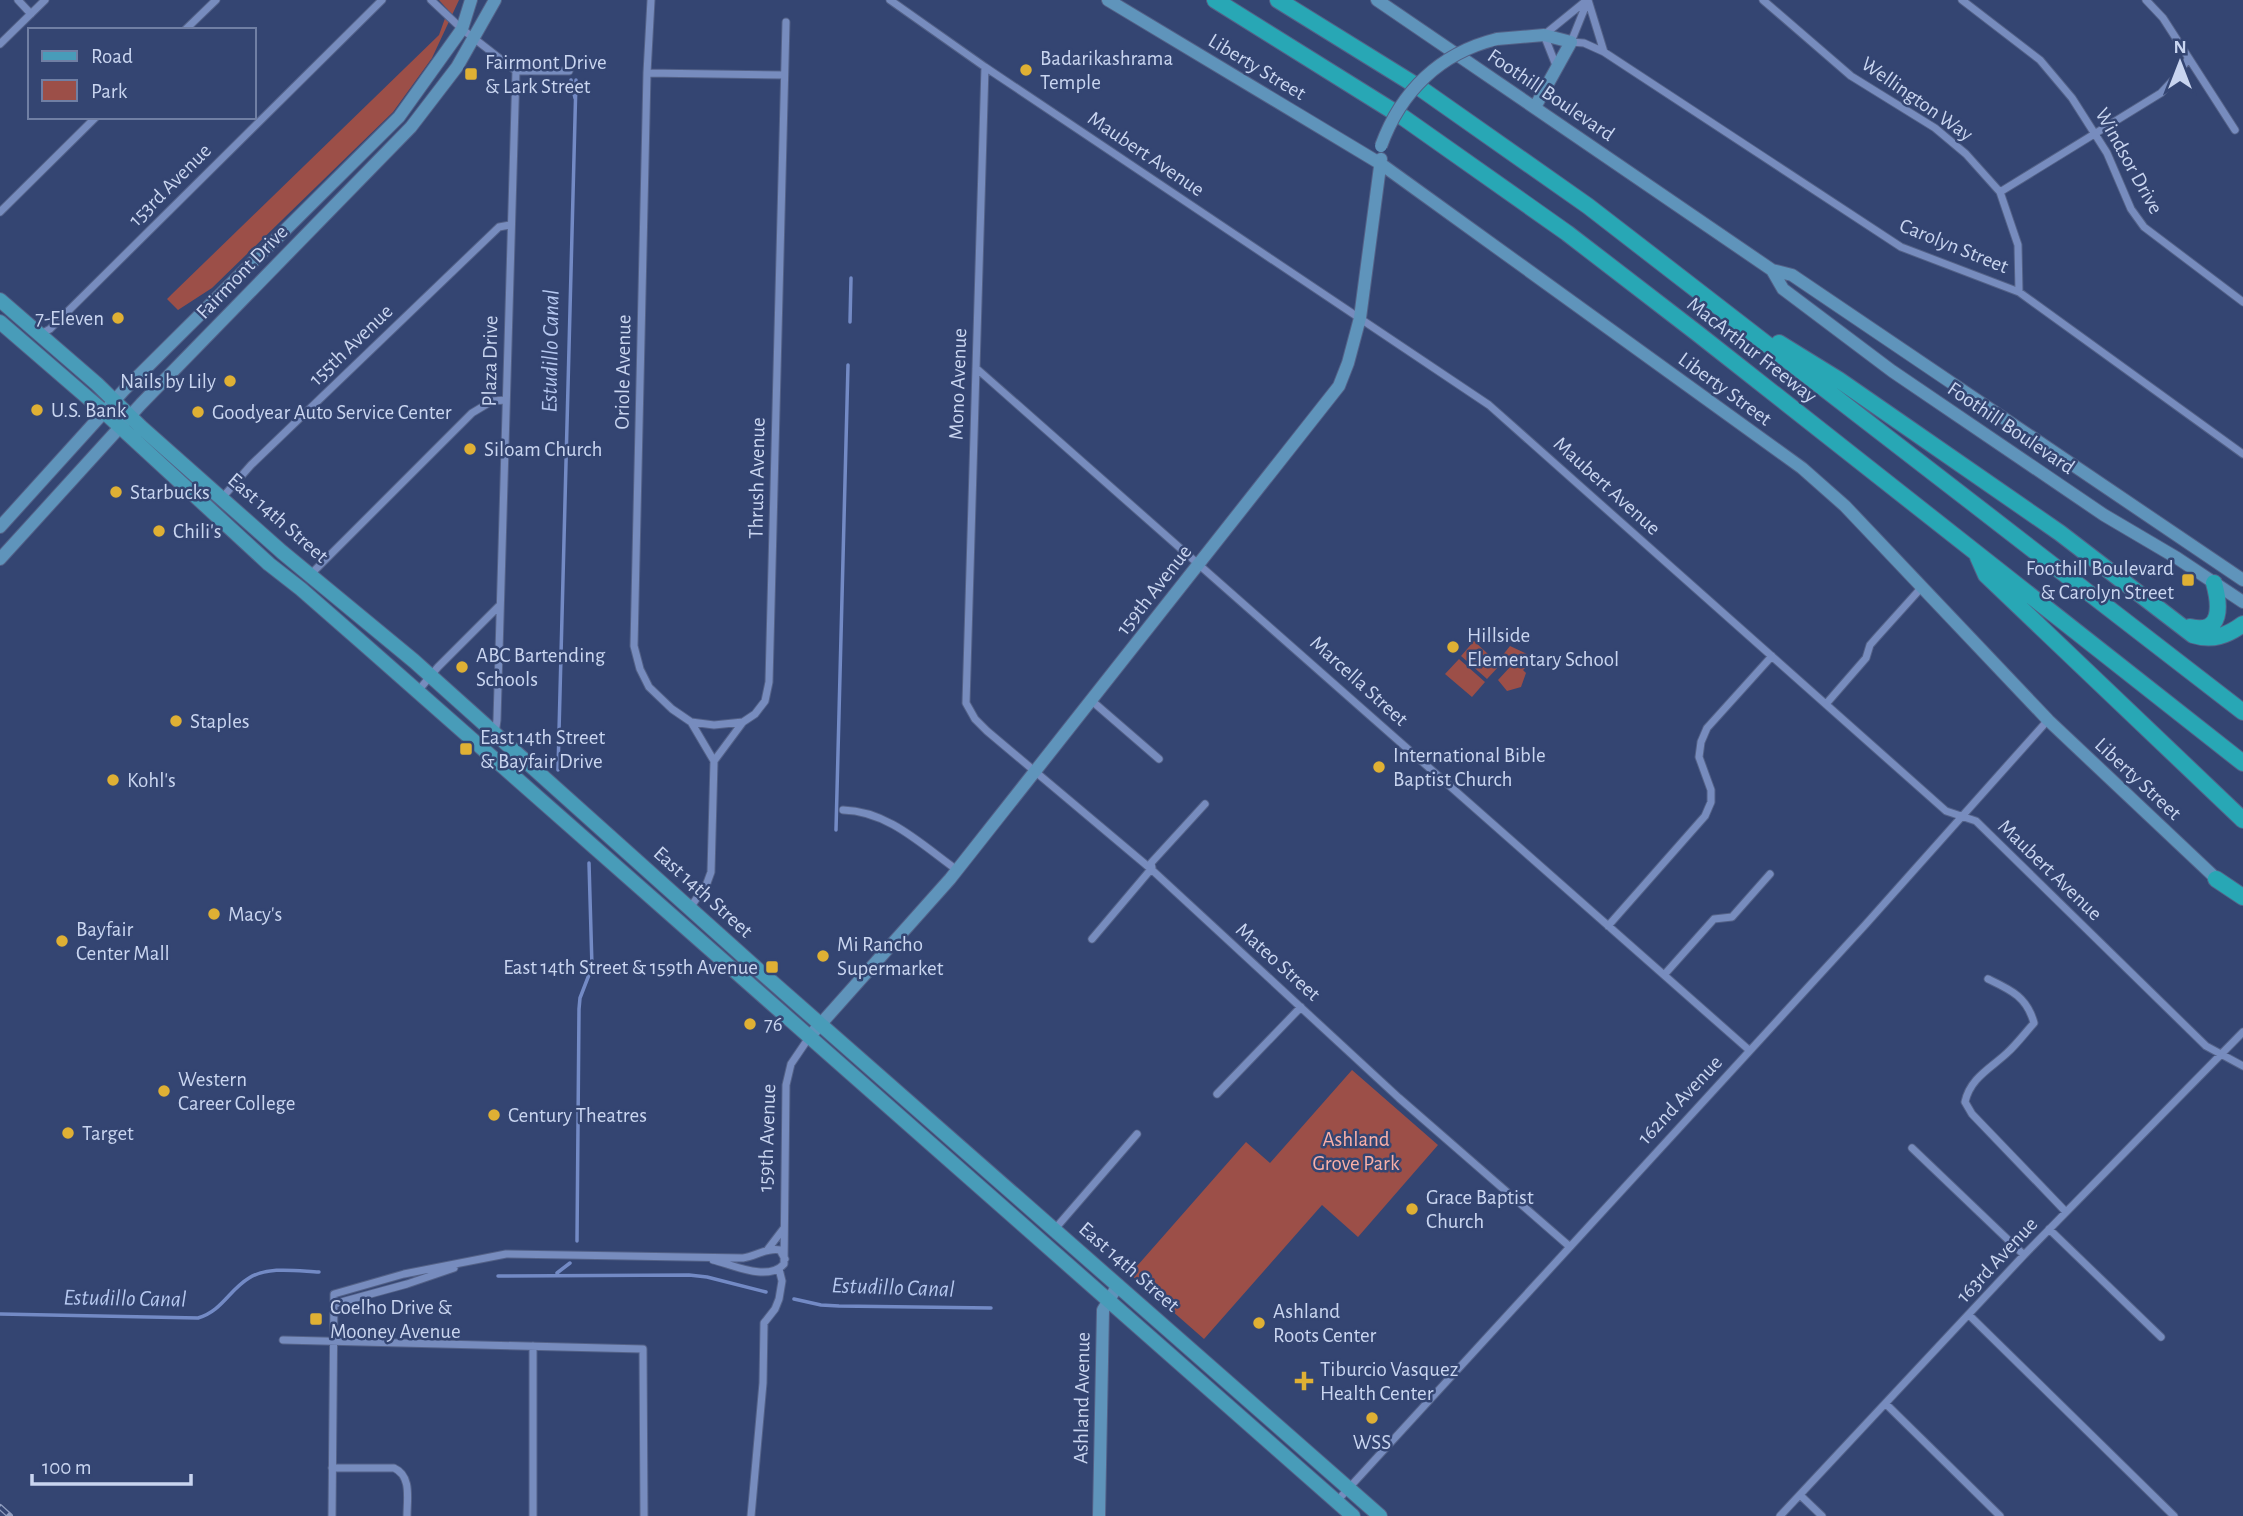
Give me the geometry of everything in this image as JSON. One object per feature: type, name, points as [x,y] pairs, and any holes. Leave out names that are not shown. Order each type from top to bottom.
[{"type":"highway","name":"MacArthur Freeway","points":[[1215,0],[1346,80],[1512,192],[1697,333],[2243,763]]},
{"type":"highway","name":"MacArthur Freeway","points":[[1278,0],[1478,127],[1588,206],[2243,712]]},
{"type":"highway","points":[[1717,306],[1829,374],[2011,499],[2193,635],[2203,638],[2226,635],[2243,624]]},
{"type":"highway","points":[[1976,554],[1986,575],[2243,820]]},
{"type":"highway","points":[[2161,612],[2191,628],[2208,627],[2215,621],[2219,608],[2214,583]]},
{"type":"highway","points":[[2216,879],[2243,897]]},
{"type":"main road","name":"East 14th Street","points":[[0,300],[41,334],[108,406],[119,427],[269,564],[301,589],[1353,1516]]},
{"type":"main road","name":"East 14th Street","points":[[0,322],[108,406],[130,415],[282,552],[377,629],[820,1024],[1380,1516]]},
{"type":"street","points":[[18,0],[31,13]]},
{"type":"street","points":[[0,44],[45,0]]},
{"type":"street","points":[[187,28],[216,0]]},
{"type":"street","name":"153rd Avenue","points":[[41,334],[50,329],[382,0]]},
{"type":"street","points":[[430,0],[516,71],[569,71]]},
{"type":"street","name":"Fairmont Drive","points":[[0,527],[108,406],[399,117],[462,29],[471,0]]},
{"type":"street","name":"Fairmont Drive","points":[[0,559],[130,415],[411,128],[457,67],[495,0]]},
{"type":"street","name":"Oriole Avenue","points":[[651,0],[634,646],[639,669],[649,687],[672,709],[691,722],[714,761]]},
{"type":"street","name":"Maubert Avenue","points":[[890,0],[985,67],[1489,405],[1946,811],[1976,821],[2206,1046],[2243,1066]]},
{"type":"street","name":"Liberty Street","points":[[1108,0],[1381,164],[1802,468],[1845,506],[2048,720],[2243,904]]},
{"type":"street","name":"Foothill Boulevard","points":[[1377,0],[1772,270],[1792,275],[2243,580]]},
{"type":"street","points":[[1535,107],[1558,69],[1588,0]]},
{"type":"street","points":[[1558,69],[1544,35],[1588,0]]},
{"type":"street","points":[[1588,0],[1604,52]]},
{"type":"street","name":"Wellington Way","points":[[1763,0],[1851,76],[1946,137],[1966,154],[2000,192],[2018,245],[2019,292]]},
{"type":"street","name":"Windsor Drive","points":[[1962,0],[2040,61],[2072,98],[2107,153],[2131,209],[2144,227],[2243,302]]},
{"type":"street","points":[[2146,0],[2163,19],[2235,131]]},
{"type":"street","name":"Thrush Avenue","points":[[714,761],[743,722],[755,714],[765,701],[769,682],[786,22]]},
{"type":"street","name":"159th Avenue","points":[[785,1259],[786,1085],[791,1064],[820,1024],[957,870],[1339,386],[1349,363],[1360,318],[1381,164],[1381,146],[1400,106],[1425,75],[1457,53],[1497,39],[1544,35],[1571,42]]},
{"type":"street","name":"Carolyn Street","points":[[1571,42],[1584,43],[1604,52],[1900,247],[2019,292],[2243,454]]},
{"type":"street","points":[[2000,192],[2161,93],[2188,59]]},
{"type":"street","name":"Mono Avenue","points":[[966,703],[985,67]]},
{"type":"street","name":"Plaza Drive","points":[[495,734],[516,71]]},
{"type":"street","points":[[647,73],[784,75]]},
{"type":"street","points":[[0,212],[94,119]]},
{"type":"street","name":"155th Avenue","points":[[222,498],[251,465],[499,227],[510,225]]},
{"type":"street","name":"Foothill Boulevard","points":[[1772,270],[1783,289],[1892,371],[2104,515],[2243,602]]},
{"type":"street","name":"Marcella Street","points":[[976,368],[1749,1050]]},
{"type":"street","points":[[310,575],[472,413],[492,401],[506,400]]},
{"type":"street","points":[[1826,704],[1866,658],[1870,645],[1922,587]]},
{"type":"street","points":[[412,688],[430,677],[500,606]]},
{"type":"street","points":[[1608,926],[1705,816],[1711,802],[1711,790],[1699,757],[1707,728],[1772,656]]},
{"type":"street","points":[[412,688],[430,677]]},
{"type":"street","points":[[1092,701],[1159,759]]},
{"type":"street","name":"Mateo Street","points":[[966,703],[975,719],[1151,869],[1399,1097],[1569,1247]]},
{"type":"street","name":"162nd Avenue","points":[[1336,1501],[1866,924],[2048,720]]},
{"type":"street","points":[[691,722],[714,725],[743,722]]},
{"type":"street","points":[[690,908],[711,872],[714,761]]},
{"type":"street","points":[[1091,939],[1151,869],[1151,863],[1205,804]]},
{"type":"street","points":[[843,810],[866,812],[888,821],[957,870]]},
{"type":"street","points":[[1664,975],[1714,919],[1732,917],[1770,874]]},
{"type":"street","points":[[1988,979],[2012,991],[2030,1008],[2034,1023],[2008,1052],[1984,1071],[1968,1089],[1965,1102],[1972,1114],[2066,1212]]},
{"type":"street","points":[[1217,1094],[1301,1007]]},
{"type":"street","name":"163rd Avenue","points":[[1780,1516],[2024,1255],[2243,1032]]},
{"type":"street","points":[[1054,1230],[1137,1134]]},
{"type":"street","points":[[1912,1148],[2024,1255]]},
{"type":"street","points":[[776,1270],[767,1268],[763,1262],[766,1251],[784,1227]]},
{"type":"street","points":[[2049,1229],[2161,1337]]},
{"type":"street","points":[[332,1516],[334,1294],[404,1274],[517,1253],[699,1257],[743,1258],[772,1248],[780,1250],[785,1259],[776,1270],[758,1272],[699,1257]]},
{"type":"street","points":[[334,1304],[407,1284],[481,1259]]},
{"type":"street","points":[[751,1516],[764,1383],[764,1323],[779,1299],[782,1282],[776,1270]]},
{"type":"street","name":"Ashland Avenue","points":[[1099,1516],[1103,1310],[1118,1285]]},
{"type":"street","points":[[1969,1315],[2174,1516]]},
{"type":"street","points":[[283,1340],[643,1349],[644,1516]]},
{"type":"street","points":[[533,1346],[533,1516]]},
{"type":"street","points":[[1886,1404],[2000,1516]]},
{"type":"street","points":[[332,1468],[394,1468],[400,1471],[407,1482],[407,1516]]},
{"type":"street","points":[[1800,1495],[1822,1516]]},
{"type":"green space","points":[[439,0],[459,0],[432,58],[393,112],[212,288],[178,310],[167,299],[439,35],[448,10]]},
{"type":"green space","points":[[1474,641],[1500,665],[1487,679],[1461,656]]},
{"type":"green space","points":[[1510,646],[1529,655],[1529,664],[1523,670],[1526,673],[1521,687],[1507,691],[1498,680],[1510,667],[1502,656]]},
{"type":"green space","points":[[1459,659],[1485,682],[1472,697],[1445,674]]},
{"type":"green space","name":"Ashland Grove Park","points":[[1352,1070],[1438,1145],[1358,1237],[1322,1205],[1204,1339],[1130,1274],[1246,1142],[1270,1163]]},
{"type":"waterway","name":"Estudillo Canal","points":[[571,80],[575,98]]},
{"type":"waterway","name":"Estudillo Canal","points":[[558,770],[576,80]]},
{"type":"waterway","points":[[850,322],[851,278]]},
{"type":"waterway","points":[[836,830],[848,365]]},
{"type":"waterway","name":"Estudillo Canal","points":[[577,1241],[579,1009],[580,998],[592,967],[589,863]]},
{"type":"waterway","name":"Estudillo Canal","points":[[557,1273],[570,1263]]},
{"type":"waterway","name":"Estudillo Canal","points":[[0,1314],[198,1318],[213,1310],[242,1283],[257,1274],[283,1270],[319,1272]]},
{"type":"waterway","name":"Estudillo Canal","points":[[498,1276],[689,1275],[766,1292]]},
{"type":"waterway","name":"Estudillo Canal","points":[[794,1299],[839,1306],[991,1308]]},
{"type":"railway","points":[[0,1507],[10,1516]]},
{"type":"place","name":"Badarikashrama Temple","points":[[1026,70]]},
{"type":"place","name":"Fairmont Drive & Lark Street","points":[[471,74]]},
{"type":"place","name":"7-Eleven","points":[[118,318]]},
{"type":"place","name":"Nails by Lily","points":[[230,381]]},
{"type":"place","name":"U.S. Bank","points":[[37,410]]},
{"type":"place","name":"Goodyear Auto Service Center","points":[[198,412]]},
{"type":"place","name":"Siloam Church","points":[[470,449]]},
{"type":"place","name":"Starbucks","points":[[116,492]]},
{"type":"place","name":"Chili's","points":[[159,531]]},
{"type":"place","name":"Foothill Boulevard & Carolyn Street","points":[[2188,580]]},
{"type":"place","name":"Hillside Elementary School","points":[[1453,647]]},
{"type":"place","name":"ABC Bartending Schools","points":[[462,667]]},
{"type":"place","name":"Staples","points":[[176,721]]},
{"type":"place","name":"East 14th Street & Bayfair Drive","points":[[466,749]]},
{"type":"place","name":"International Bible Baptist Church","points":[[1379,767]]},
{"type":"place","name":"Kohl's","points":[[113,780]]},
{"type":"place","name":"Macy's","points":[[214,914]]},
{"type":"place","name":"Bayfair Center Mall","points":[[62,941]]},
{"type":"place","name":"Mi Rancho Supermarket","points":[[823,956]]},
{"type":"place","name":"East 14th Street & 159th Avenue","points":[[772,967]]},
{"type":"place","name":"76","points":[[750,1024]]},
{"type":"place","name":"Western Career College","points":[[164,1091]]},
{"type":"place","name":"Century Theatres","points":[[494,1115]]},
{"type":"place","name":"Target","points":[[68,1133]]},
{"type":"place","name":"Grace Baptist Church","points":[[1412,1209]]},
{"type":"place","name":"Coelho Drive & Mooney Avenue","points":[[316,1319]]},
{"type":"place","name":"Ashland Roots Center","points":[[1259,1323]]},
{"type":"place","name":"Tiburcio Vasquez Health Center","points":[[1304,1381]]},
{"type":"place","name":"WSS","points":[[1372,1418]]}]
